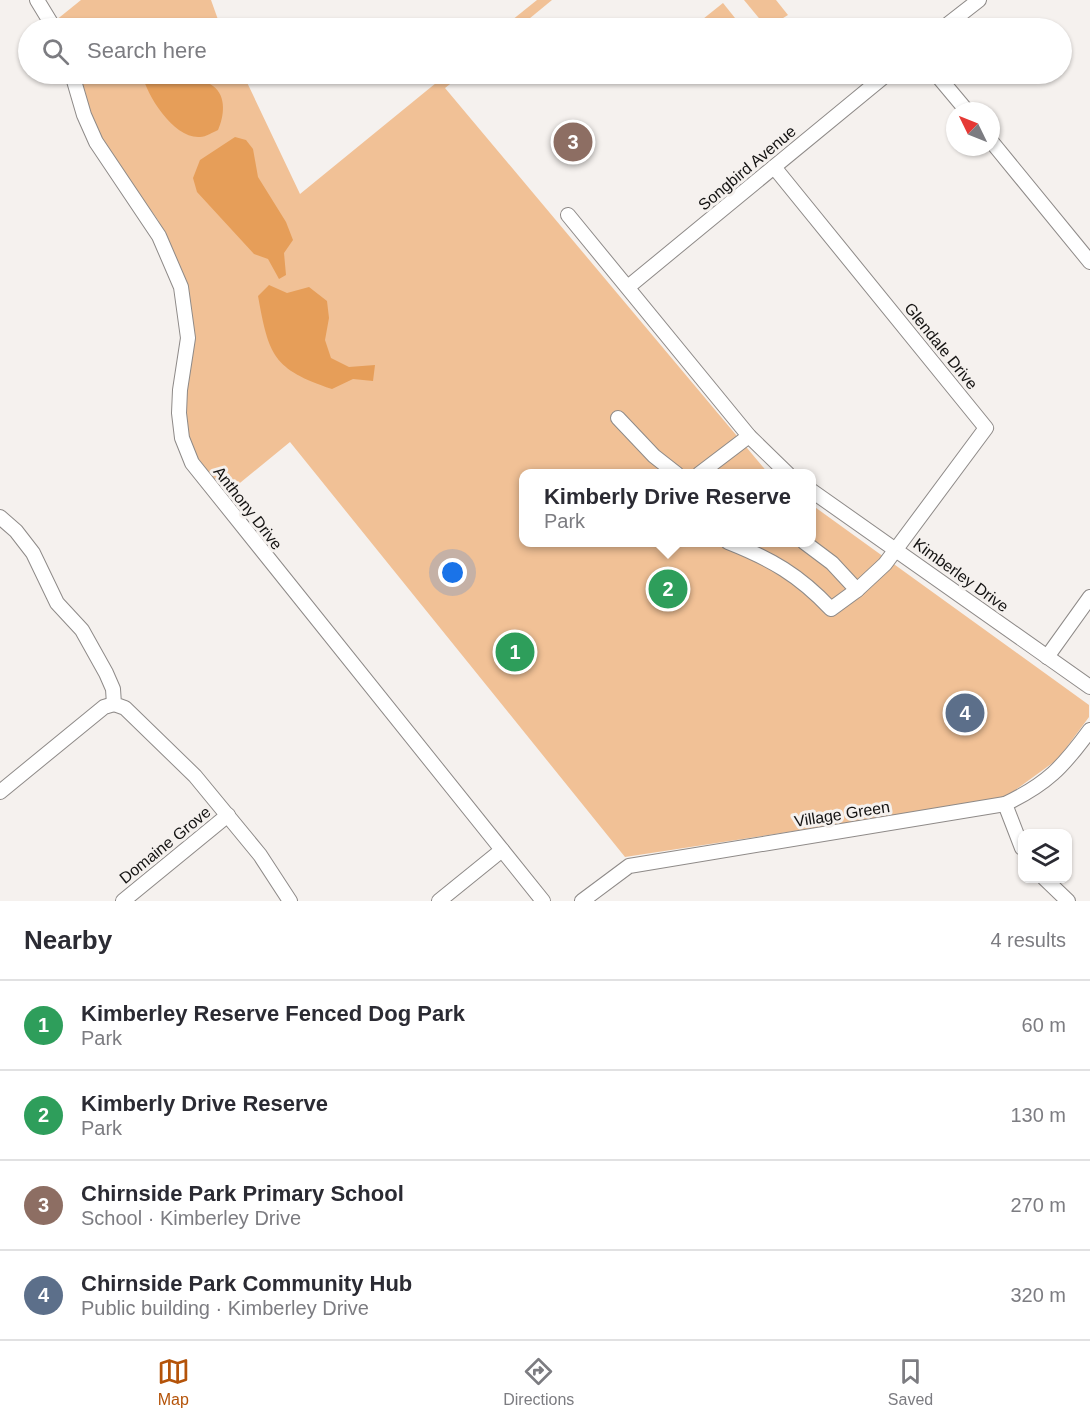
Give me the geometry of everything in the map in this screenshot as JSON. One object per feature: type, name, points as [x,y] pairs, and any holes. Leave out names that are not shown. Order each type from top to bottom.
[{"type":"street","points":[[37,0],[48,18]]},
{"type":"street","points":[[956,18],[979,0]]},
{"type":"street","name":"Anthony Drive","points":[[75,84],[84,115],[96,142],[159,236],[181,287],[188,338],[179,413],[182,438],[192,463],[543,901]]},
{"type":"street","name":"Songbird Avenue","points":[[627,287],[875,84]]},
{"type":"street","points":[[944,84],[959,102]]},
{"type":"street","points":[[1000,152],[1090,262]]},
{"type":"street","name":"Glendale Drive","points":[[774,167],[986,428],[896,549]]},
{"type":"street","points":[[568,215],[750,436],[783,469]]},
{"type":"street","points":[[618,418],[654,456],[671,469]]},
{"type":"street","points":[[706,469],[750,436]]},
{"type":"street","name":"Kimberley Drive","points":[[816,494],[1090,687]]},
{"type":"street","points":[[0,517],[16,531],[33,553],[57,603],[82,630],[113,689],[114,704]]},
{"type":"street","points":[[739,547],[768,558],[790,572],[814,591],[831,609],[872,578],[896,549]]},
{"type":"street","points":[[810,547],[832,563],[857,590]]},
{"type":"street","points":[[1047,657],[1090,597]]},
{"type":"street","points":[[0,792],[104,707],[114,704],[125,708],[182,763],[228,815],[260,855],[290,901]]},
{"type":"street","name":"Village Green","points":[[582,901],[629,866],[1005,804],[1054,775],[1090,730]]},
{"type":"street","points":[[1005,804],[1018,836]]},
{"type":"street","name":"Domaine Grove","points":[[123,901],[228,815]]},
{"type":"street","points":[[439,901],[502,850]]},
{"type":"street","points":[[1048,883],[1068,901]]},
{"type":"shaded area","points":[[81,0],[211,0],[217,18],[59,18]]},
{"type":"shaded area","points":[[537,0],[552,0],[530,18],[514,18]]},
{"type":"shaded area","points":[[744,0],[776,0],[788,15],[783,18],[759,18]]},
{"type":"shaded area","points":[[723,3],[735,18],[704,18]]},
{"type":"shaded area","points":[[81,84],[248,84],[300,194],[435,84],[450,84],[445,88],[765,469],[519,469],[519,547],[816,547],[816,508],[1089,705],[1089,717],[1058,759],[1003,799],[625,857],[290,442],[224,496],[199,462],[187,435],[183,275],[158,220],[105,148],[83,95]]},
{"type":"shaded area","points":[[146,84],[210,84],[221,95],[223,113],[218,130],[200,137],[190,136],[172,124]]},
{"type":"shaded area","points":[[235,137],[246,140],[253,149],[258,177],[286,222],[293,240],[284,253],[286,275],[279,279],[268,259],[254,254],[197,192],[193,178],[200,160]]},
{"type":"shaded area","points":[[269,285],[287,293],[309,287],[327,301],[329,318],[325,340],[331,358],[349,367],[375,365],[373,381],[353,379],[332,389],[312,382],[286,367],[271,347],[262,316],[258,296]]},
{"type":"place","name":"Chirnside Park Primary School","points":[[573,142]]},
{"type":"place","name":"Kimberly Drive Reserve","points":[[668,589]]},
{"type":"place","name":"Kimberley Reserve Fenced Dog Park","points":[[515,652]]},
{"type":"place","name":"Chirnside Park Community Hub","points":[[965,713]]}]
